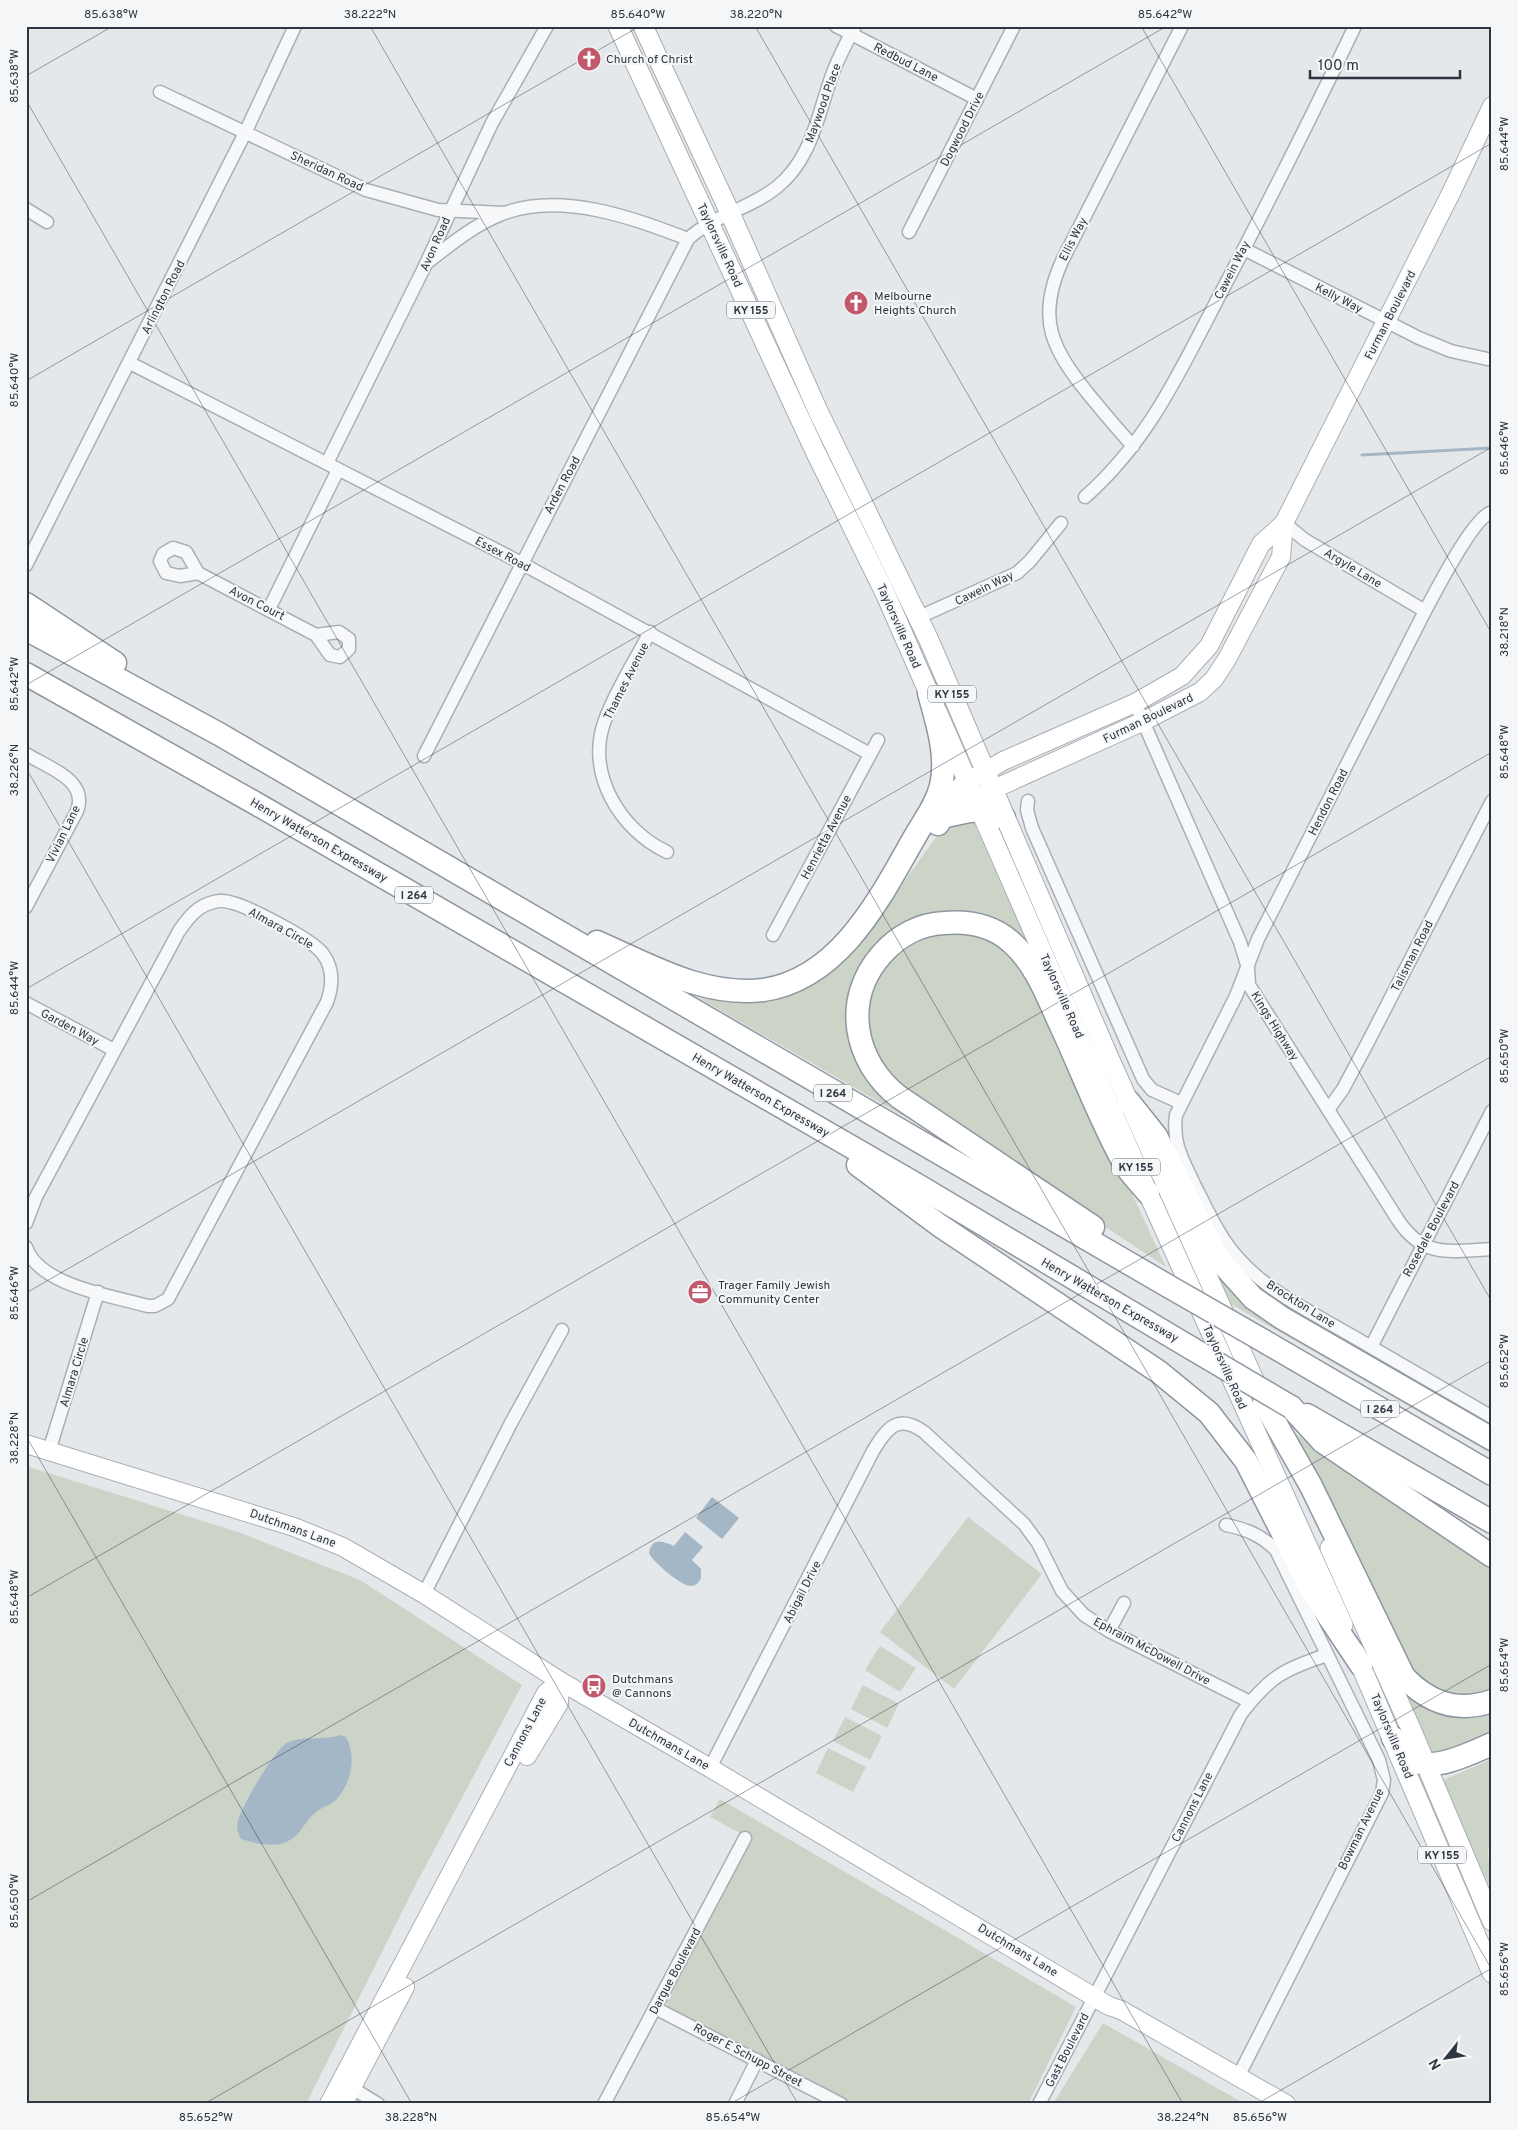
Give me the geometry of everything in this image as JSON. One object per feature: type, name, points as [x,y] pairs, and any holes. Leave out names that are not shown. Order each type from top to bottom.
[{"type":"highway","points":[[26,604],[218,734]]},
{"type":"highway","name":"I 264","points":[[26,629],[218,734],[1492,1474]]},
{"type":"highway","name":"Henry Watterson Expressway","points":[[26,674],[247,798],[773,1102],[1190,1348],[1492,1522]]},
{"type":"highway","points":[[514,906],[692,984],[711,989],[764,990],[794,980],[831,957],[856,930],[892,878],[931,811],[941,786],[943,764],[940,736],[929,693]]},
{"type":"highway","points":[[892,878],[921,848],[954,797],[977,790],[991,811],[1004,818]]},
{"type":"highway","points":[[1148,1193],[1125,1164],[1035,970],[1022,952],[1010,941],[994,930],[977,924],[959,922],[936,923],[910,932],[884,952],[866,975],[860,994],[857,1016],[863,1051],[882,1082],[899,1097],[1090,1225],[1161,1282]]},
{"type":"highway","points":[[773,1102],[939,1225],[1179,1386],[1209,1413],[1246,1461],[1313,1593],[1360,1665]]},
{"type":"highway","points":[[1129,1102],[1156,1136],[1219,1260],[1253,1298],[1290,1323],[1492,1439]]},
{"type":"highway","points":[[1264,1403],[1311,1486],[1404,1676],[1418,1692],[1440,1703],[1462,1707],[1492,1701]]},
{"type":"highway","points":[[1291,1406],[1323,1442],[1492,1556]]},
{"type":"highway","points":[[1393,1738],[1410,1758],[1426,1764],[1455,1759],[1492,1744]]},
{"type":"main road","name":"Taylorsville Road","points":[[618,26],[885,593],[929,693],[977,790],[1148,1193],[1485,1946],[1492,1973]]},
{"type":"main road","name":"Taylorsville Road","points":[[643,26],[807,387],[928,638],[977,790]]},
{"type":"main road","name":"Furman Boulevard","points":[[977,790],[1171,684],[1202,657],[1218,632],[1261,544],[1284,522],[1387,322],[1492,106]]},
{"type":"main road","name":"Furman Boulevard","points":[[993,790],[1144,721],[1200,692],[1214,679],[1238,641],[1281,557],[1284,522]]},
{"type":"main road","name":"Taylorsville Road","points":[[977,790],[993,790],[1129,1102],[1426,1764],[1492,1921]]},
{"type":"main road","name":"Dutchmans Lane","points":[[26,1444],[322,1536],[424,1594],[560,1681],[1094,1996],[1286,2104]]},
{"type":"main road","name":"Cannons Lane","points":[[330,2104],[346,2085],[537,1736],[558,1703],[560,1681]]},
{"type":"main road","name":"Cannons Lane","points":[[344,2104],[346,2085]]},
{"type":"street","name":"Arlington Road","points":[[26,565],[245,133],[295,26]]},
{"type":"street","name":"Avon Road","points":[[327,463],[426,264],[492,123],[547,26]]},
{"type":"street","name":"Redbud Lane","points":[[836,26],[853,30],[977,99]]},
{"type":"street","name":"Dogwood Drive","points":[[909,232],[1014,26]]},
{"type":"street","name":"Ellis Way","points":[[1134,446],[1083,387],[1060,356],[1050,326],[1049,304],[1056,274],[1063,259],[1182,26]]},
{"type":"street","name":"Cawein Way","points":[[1085,497],[1123,460],[1160,407],[1244,249],[1355,26]]},
{"type":"street","name":"Maywood Place","points":[[710,223],[776,188],[791,174],[803,157],[814,132],[833,72],[853,30]]},
{"type":"street","name":"Sheridan Road","points":[[160,92],[366,190],[397,200],[450,211],[504,213],[534,208],[584,208],[631,218],[688,238]]},
{"type":"street","points":[[26,209],[48,222]]},
{"type":"street","name":"Sheridan Road","points":[[426,264],[470,231],[504,213]]},
{"type":"street","name":"Arden Road","points":[[424,756],[688,238],[710,223]]},
{"type":"street","name":"Kelly Way","points":[[1244,249],[1387,322],[1451,351],[1492,360]]},
{"type":"street","name":"Essex Road","points":[[130,363],[522,564],[650,632],[870,754]]},
{"type":"street","points":[[269,609],[338,470]]},
{"type":"street","name":"Hendon Road","points":[[1181,1103],[1248,968],[1258,939],[1425,611],[1441,581],[1480,519],[1492,512]]},
{"type":"street","name":"Argyle Lane","points":[[1284,522],[1305,540],[1425,611]]},
{"type":"street","name":"Cawein Way","points":[[917,618],[1017,573],[1030,561],[1062,523]]},
{"type":"street","name":"Avon Court","points":[[198,573],[316,635]]},
{"type":"street","name":"Thames Avenue","points":[[650,632],[605,720],[600,740],[601,761],[609,795],[620,815],[645,840],[667,852]]},
{"type":"street","name":"Kings Highway","points":[[1135,703],[1240,942],[1248,968],[1249,985],[1407,1234],[1422,1245]]},
{"type":"street","name":"Henrietta Avenue","points":[[773,935],[878,740]]},
{"type":"street","name":"Vivian Lane","points":[[26,754],[68,779],[78,791],[80,799],[77,811],[26,907]]},
{"type":"street","name":"Talisman Road","points":[[1328,1110],[1368,1042],[1492,800]]},
{"type":"street","points":[[1028,801],[1032,828],[1143,1079],[1152,1090],[1181,1103]]},
{"type":"street","name":"Almara Circle","points":[[26,1223],[36,1197],[114,1050],[180,930],[191,915],[207,904],[226,901],[242,906],[311,942],[324,954],[329,966],[332,985],[327,1002],[168,1298],[155,1306],[148,1306],[98,1292],[52,1276],[42,1270],[32,1260],[26,1247]]},
{"type":"street","name":"Garden Way","points":[[26,1003],[114,1050]]},
{"type":"street","name":"Brockton Lane","points":[[1181,1103],[1176,1115],[1174,1128],[1177,1148],[1212,1221],[1228,1246],[1249,1270],[1270,1287],[1492,1417]]},
{"type":"street","name":"Rosedale Boulevard","points":[[1370,1347],[1492,1111]]},
{"type":"street","points":[[1422,1245],[1440,1251],[1492,1249]]},
{"type":"street","name":"Almara Circle","points":[[49,1451],[98,1292]]},
{"type":"street","points":[[424,1594],[562,1330]]},
{"type":"street","name":"Ephraim McDowell Drive","points":[[900,1423],[910,1423],[924,1432],[1016,1515],[1038,1543],[1056,1581],[1068,1600],[1084,1615],[1109,1631],[1250,1702]]},
{"type":"street","name":"Abigail Drive","points":[[710,1768],[873,1451],[886,1431],[900,1423]]},
{"type":"street","name":"Bowman Avenue","points":[[1226,1525],[1244,1528],[1259,1535],[1276,1550],[1379,1760],[1384,1780],[1382,1793],[1260,2029],[1238,2077]]},
{"type":"street","points":[[1109,1631],[1124,1603]]},
{"type":"street","name":"Cannons Lane","points":[[1094,1996],[1236,1723],[1250,1702],[1264,1686],[1286,1670],[1327,1655]]},
{"type":"street","name":"Dargue Boulevard","points":[[604,2104],[745,1838]]},
{"type":"street","name":"Gast Boulevard","points":[[1039,2104],[1094,1996]]},
{"type":"street","name":"Roger E Schupp Street","points":[[656,2008],[841,2104]]},
{"type":"street","points":[[734,2104],[757,2060]]},
{"type":"street","points":[[346,2085],[378,2104]]},
{"type":"shaded area","points":[[971,816],[1031,951],[998,928],[895,935],[852,1033],[947,1138],[900,1114],[699,998],[748,1002],[823,977],[857,947],[942,829]]},
{"type":"shaded area","points":[[956,929],[996,941],[1034,983],[1166,1267],[906,1095],[867,1044],[870,985],[908,941]]},
{"type":"shaded area","points":[[1210,1259],[1492,1445],[1492,1454],[1229,1303]]},
{"type":"shaded area","points":[[1290,1430],[1492,1565],[1492,1695],[1468,1700],[1420,1684]]},
{"type":"shaded area","points":[[26,1466],[238,1532],[360,1580],[522,1685],[415,1886],[306,2104],[26,2104]]},
{"type":"shaded area","points":[[968,1517],[1042,1574],[954,1689],[880,1632]]},
{"type":"shaded area","points":[[880,1646],[916,1668],[900,1692],[865,1670]]},
{"type":"shaded area","points":[[863,1685],[899,1704],[887,1728],[851,1709]]},
{"type":"shaded area","points":[[1403,1694],[1492,1708],[1492,1739],[1433,1759]]},
{"type":"shaded area","points":[[845,1717],[882,1736],[870,1760],[833,1741]]},
{"type":"shaded area","points":[[828,1748],[866,1767],[853,1792],[816,1773]]},
{"type":"shaded area","points":[[1492,1759],[1492,1821],[1488,1854],[1492,1892],[1441,1781]]},
{"type":"shaded area","points":[[720,1799],[1076,2007],[1028,2104],[845,2104],[670,2010],[665,2001],[747,1837],[710,1817]]},
{"type":"shaded area","points":[[1103,2023],[1245,2104],[1053,2104]]},
{"type":"water","points":[[712,1497],[739,1518],[722,1539],[696,1518]]},
{"type":"water","points":[[685,1532],[703,1547],[692,1560],[701,1569],[701,1578],[698,1583],[692,1586],[682,1583],[668,1573],[649,1553],[656,1542],[674,1546]]},
{"type":"water","points":[[340,1735],[346,1737],[352,1762],[345,1787],[335,1801],[317,1811],[299,1833],[286,1842],[269,1845],[241,1839],[237,1826],[240,1814],[259,1779],[282,1748],[287,1743],[300,1739],[326,1738]]},
{"type":"waterway","points":[[1362,455],[1492,448]]},
{"type":"place","name":"Church of Christ","points":[[589,59]]},
{"type":"place","name":"Melbourne Heights Church","points":[[856,303]]},
{"type":"place","name":"Trager Family Jewish Community Center","points":[[700,1292]]},
{"type":"place","name":"Dutchmans @ Cannons","points":[[594,1686]]}]
